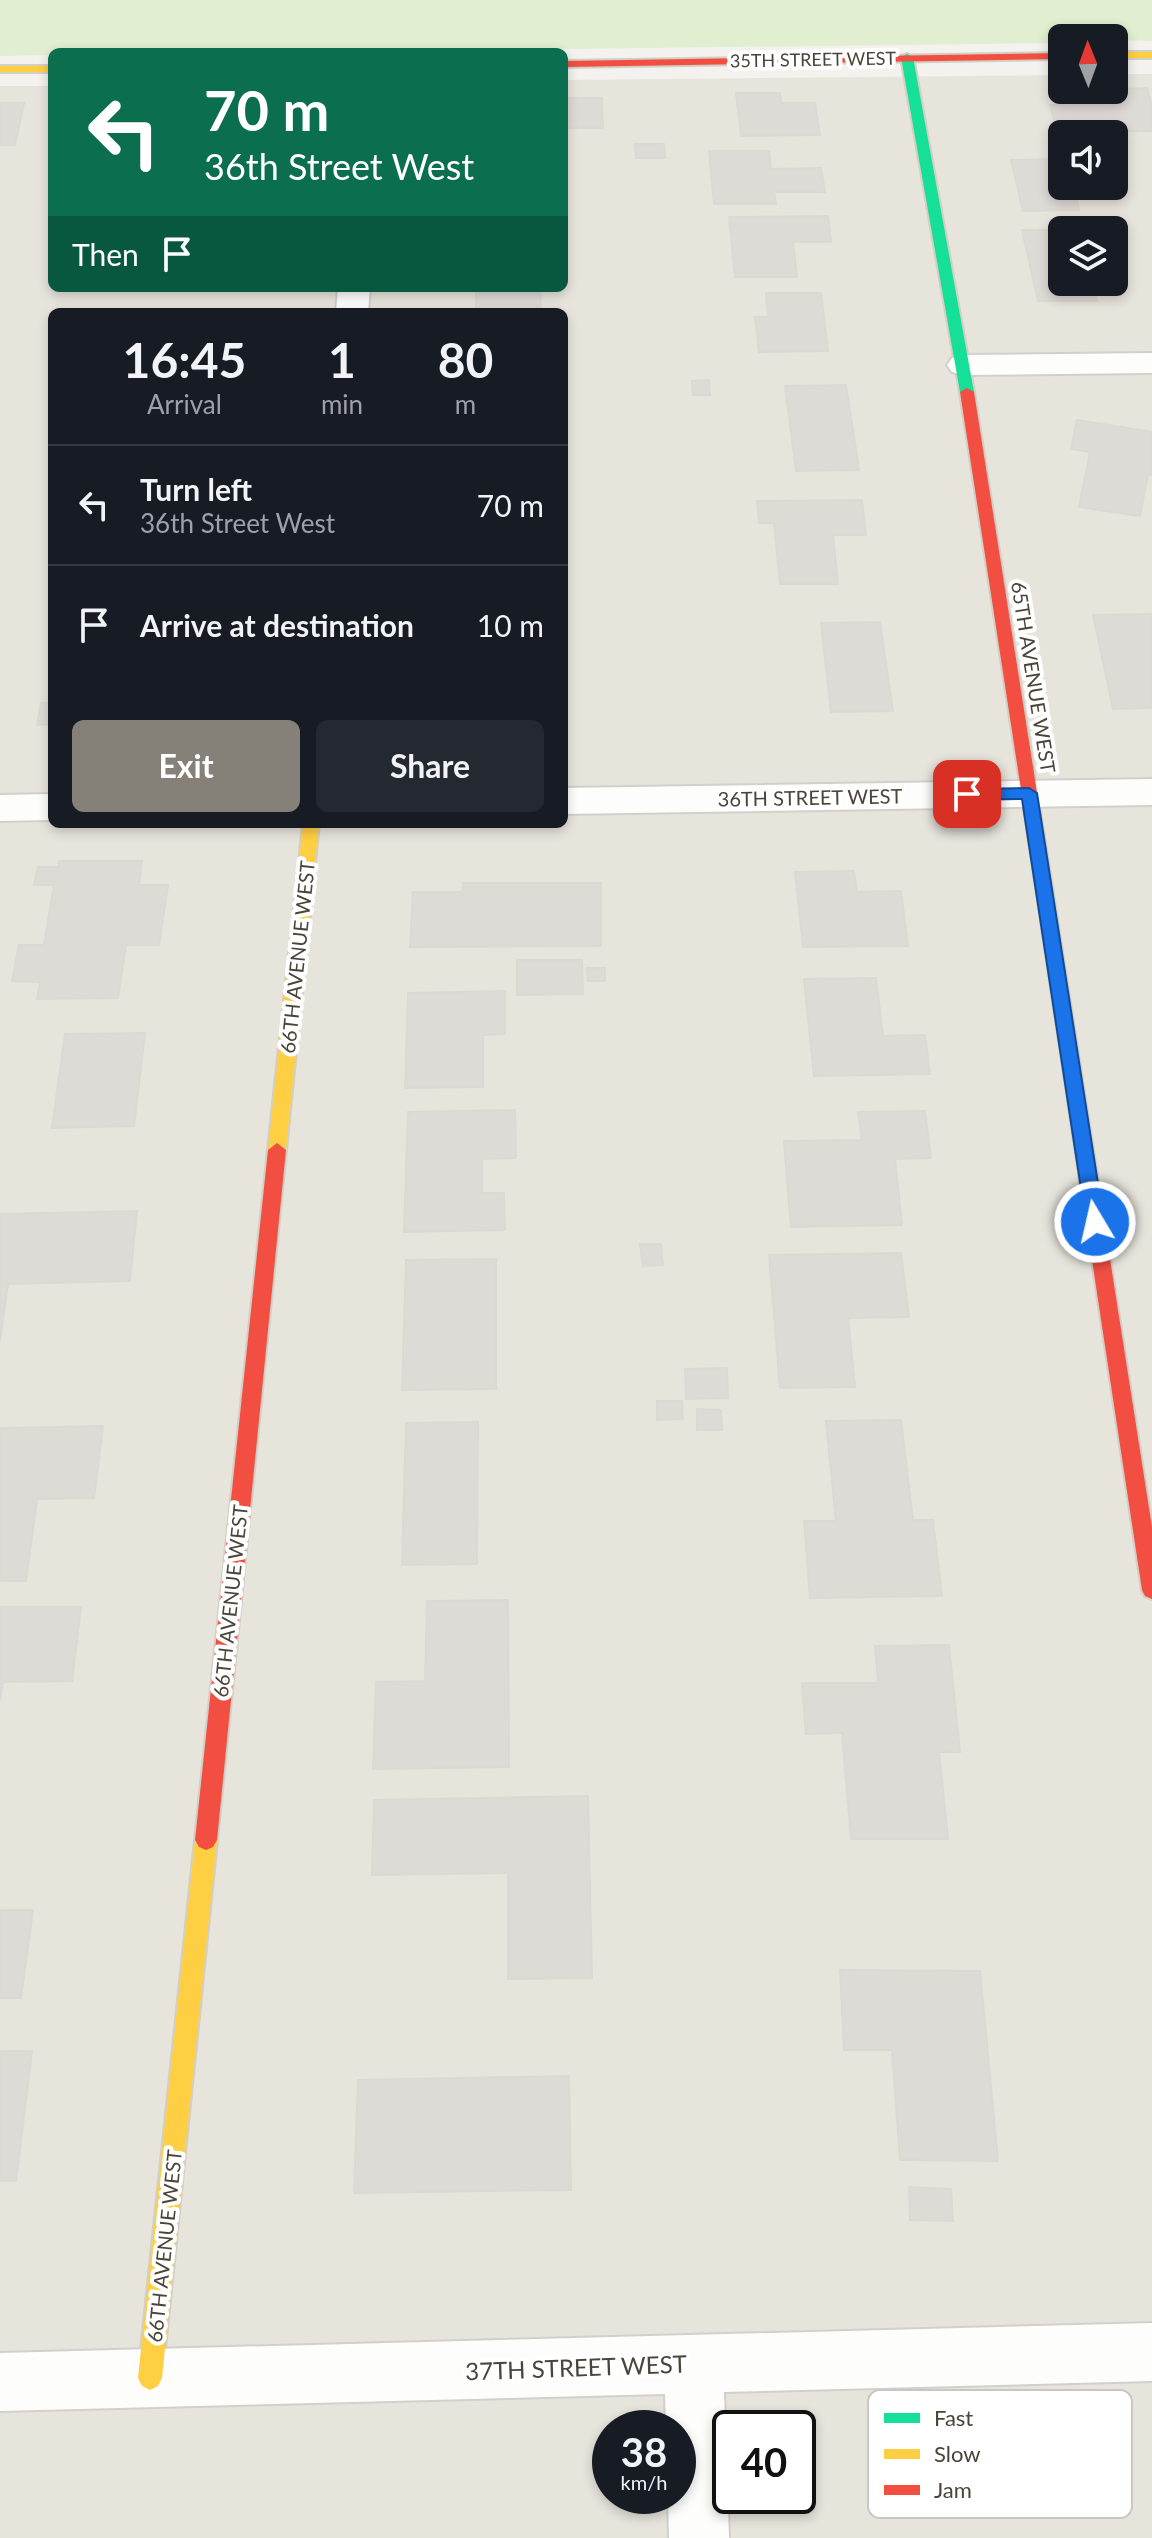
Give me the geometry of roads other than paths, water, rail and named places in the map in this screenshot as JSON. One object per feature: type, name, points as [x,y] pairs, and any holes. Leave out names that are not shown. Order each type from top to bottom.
[{"type":"street","points":[[1128,55],[1152,55]]},
{"type":"street","name":"35TH STREET WEST","points":[[568,64],[1048,56]]},
{"type":"street","name":"65TH AVENUE WEST","points":[[907,57],[963,365],[1152,1590]]},
{"type":"street","points":[[0,69],[48,69]]},
{"type":"street","points":[[963,365],[1152,363]]},
{"type":"street","name":"36TH STREET WEST","points":[[568,801],[1152,792]]},
{"type":"street","points":[[0,808],[48,807]]},
{"type":"street","name":"66TH AVENUE WEST","points":[[150,2378],[311,828]]},
{"type":"street","name":"37TH STREET WEST","points":[[0,2382],[1152,2352]]},
{"type":"street","points":[[694,2364],[699,2538]]}]
